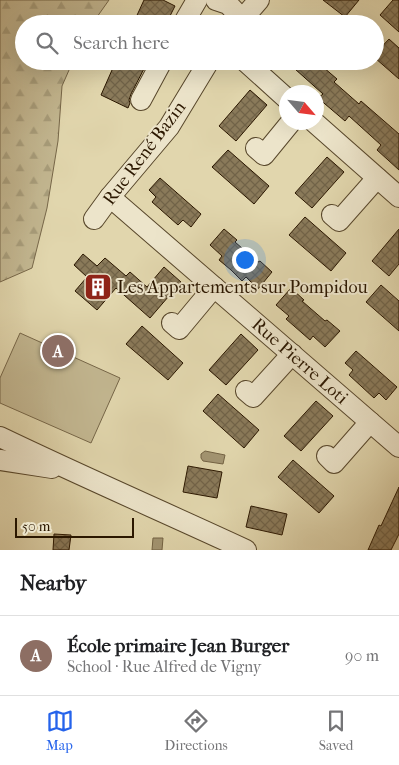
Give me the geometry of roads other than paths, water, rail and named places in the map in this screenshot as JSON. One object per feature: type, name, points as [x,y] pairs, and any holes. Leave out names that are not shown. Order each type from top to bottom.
[{"type":"street","points":[[188,15],[197,0]]},
{"type":"street","points":[[216,0],[228,4],[235,15]]},
{"type":"street","points":[[246,15],[259,0]]},
{"type":"street","points":[[141,100],[157,70]]},
{"type":"street","name":"Rue René Bazin","points":[[94,219],[169,127],[204,70]]},
{"type":"street","points":[[256,70],[279,92]]},
{"type":"street","points":[[256,148],[264,155],[285,130]]},
{"type":"street","points":[[323,130],[399,197]]},
{"type":"street","points":[[332,215],[340,221],[377,178]]},
{"type":"street","name":"Rue Pierre Loti","points":[[110,197],[399,447]]},
{"type":"street","points":[[172,323],[179,329],[214,287]]},
{"type":"street","points":[[246,391],[253,397],[292,354]]},
{"type":"street","points":[[327,456],[334,463],[370,422]]},
{"type":"street","points":[[0,437],[246,550]]},
{"type":"street","points":[[0,460],[72,471]]},
{"type":"place","name":"Les Appartements sur Pompidou","points":[[98,287]]},
{"type":"place","name":"École primaire Jean Burger","points":[[58,351]]}]
